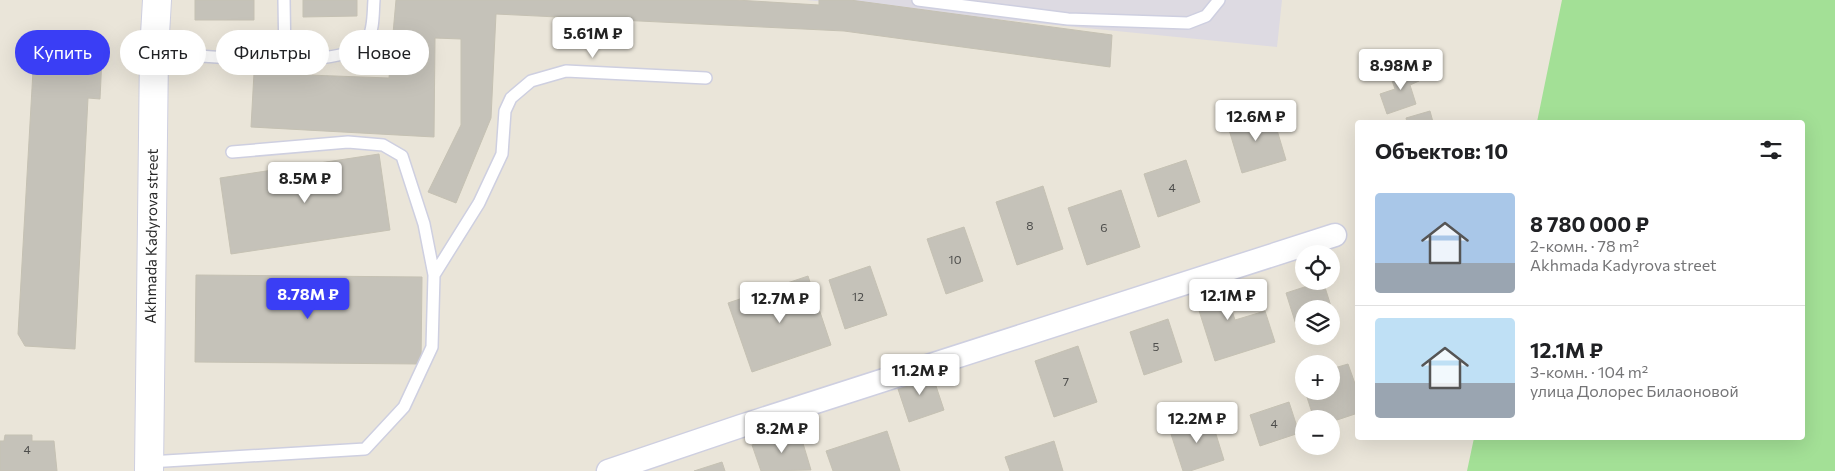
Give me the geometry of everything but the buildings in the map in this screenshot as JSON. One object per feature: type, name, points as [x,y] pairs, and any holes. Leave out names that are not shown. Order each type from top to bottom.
[{"type":"street","name":"Akhmada Kadyrova street","points":[[155,30],[157,0]]},
{"type":"street","name":"Akhmada Kadyrova street","points":[[149,467],[154,75]]},
{"type":"street","points":[[608,471],[741,426],[1335,234]]},
{"type":"lane","points":[[284,0],[284,30]]},
{"type":"lane","points":[[329,57],[353,52],[367,42],[372,25],[374,0]]},
{"type":"lane","points":[[918,0],[1068,19],[1188,23],[1206,16],[1219,0]]},
{"type":"lane","points":[[434,275],[479,203],[502,154],[505,111],[511,98],[531,81],[566,71],[706,78]]},
{"type":"lane","points":[[149,467],[365,449],[404,407],[432,347],[434,275],[424,224],[402,156],[382,145],[348,142],[232,152]]},
{"type":"shaded area","points":[[806,0],[1282,0],[1277,47]]},
{"type":"green space","points":[[1562,0],[1835,0],[1835,471],[1467,471],[1474,440],[1805,440],[1805,120],[1537,120]]}]
